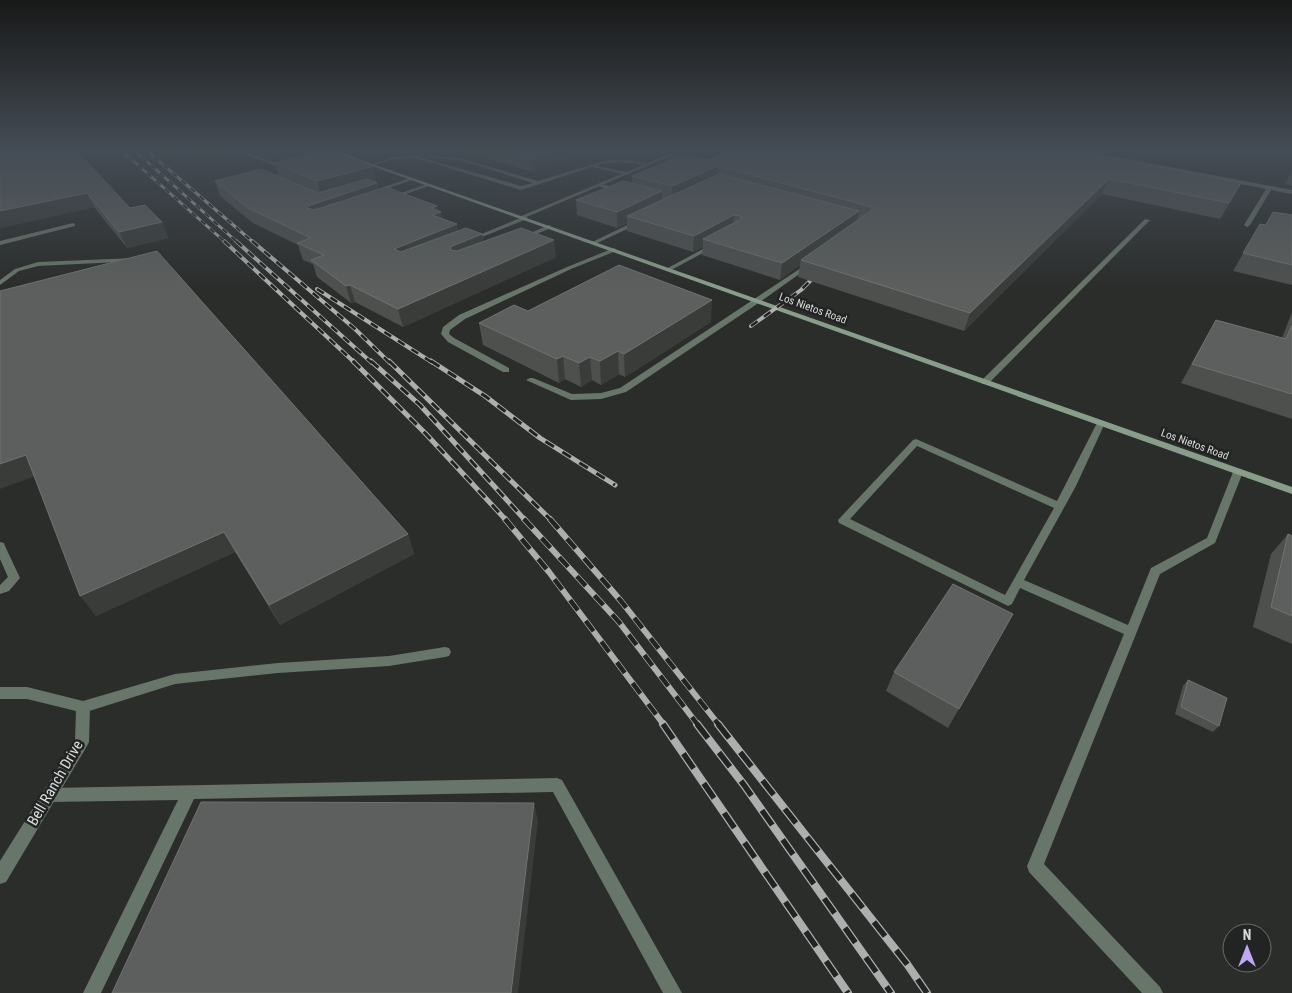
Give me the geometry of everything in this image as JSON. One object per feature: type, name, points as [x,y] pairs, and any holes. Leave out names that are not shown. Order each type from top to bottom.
[{"type":"main road","name":"Los Nietos Road","points":[[459,195],[1292,491]]},
{"type":"street","points":[[386,199],[397,195]]},
{"type":"street","points":[[463,243],[576,195]]},
{"type":"street","points":[[1247,225],[1265,195]]},
{"type":"street","points":[[593,242],[646,218]]},
{"type":"street","points":[[985,382],[1147,220]]},
{"type":"street","points":[[0,243],[73,225]]},
{"type":"street","points":[[514,241],[549,227]]},
{"type":"street","points":[[669,270],[720,242]]},
{"type":"street","points":[[506,370],[451,340],[445,334],[446,329],[462,317],[614,250]]},
{"type":"street","points":[[530,380],[571,397],[601,396],[623,390],[758,301],[819,257]]},
{"type":"street","points":[[0,283],[17,270],[38,264],[138,260],[118,268]]},
{"type":"street","points":[[1059,506],[916,442],[843,520],[1008,601],[1059,506],[1101,423]]},
{"type":"street","points":[[1154,993],[1035,866],[1154,571],[1211,540],[1238,472]]},
{"type":"street","points":[[0,546],[14,578],[5,588],[0,590]]},
{"type":"street","points":[[1017,582],[1131,632]]},
{"type":"street","points":[[0,693],[27,693],[83,707],[174,679],[278,668],[389,661],[445,652]]},
{"type":"street","name":"Bell Ranch Drive","points":[[0,876],[82,742],[83,707]]},
{"type":"street","points":[[50,795],[557,785],[673,993]]},
{"type":"street","points":[[92,993],[189,793]]},
{"type":"building","points":[[0,195],[76,195],[0,211]]},
{"type":"building","points":[[89,195],[118,195],[130,208],[145,205],[162,222],[119,232]]},
{"type":"building","points":[[233,195],[340,195],[308,206],[307,208],[314,210],[360,195],[408,195],[437,206],[431,208],[441,212],[432,215],[457,224],[394,249],[401,252],[466,228],[482,234],[450,247],[451,250],[457,251],[521,228],[554,240],[398,309],[350,285],[346,286],[311,260],[324,255],[297,243],[311,238],[248,208]]},
{"type":"building","points":[[588,195],[653,195],[617,212],[576,200]]},
{"type":"building","points":[[672,195],[800,195],[859,211],[782,263],[703,239],[741,219],[741,216],[734,215],[694,236],[627,216]]},
{"type":"building","points":[[828,195],[1092,195],[970,313],[801,260],[872,210],[872,207]]},
{"type":"building","points":[[1191,195],[1234,195],[1229,203]]},
{"type":"building","points":[[1273,212],[1292,215],[1292,265],[1243,253],[1260,224],[1266,225]]},
{"type":"building","points":[[157,251],[408,534],[269,605],[224,532],[80,596],[26,455],[0,464],[0,291]]},
{"type":"building","points":[[619,265],[712,300],[624,354],[618,351],[600,361],[590,357],[579,363],[563,356],[557,359],[479,323],[514,305],[528,311]]},
{"type":"building","points":[[1216,320],[1286,339],[1292,325],[1292,394],[1192,364]]},
{"type":"building","points":[[1288,534],[1292,536],[1292,616],[1271,607]]},
{"type":"building","points":[[953,584],[1013,614],[959,709],[894,672]]},
{"type":"building","points":[[1188,680],[1227,698],[1219,726],[1181,707]]},
{"type":"building","points":[[201,802],[534,803],[511,993],[112,993]]},
{"type":"railway","points":[[172,195],[225,242]]},
{"type":"railway","points":[[185,195],[237,242]]},
{"type":"railway","points":[[199,195],[253,242]]},
{"type":"railway","points":[[224,241],[355,363]]},
{"type":"railway","points":[[236,241],[372,363]]},
{"type":"railway","points":[[252,241],[355,329],[390,363]]},
{"type":"railway","points":[[751,326],[801,290],[819,272]]},
{"type":"railway","points":[[317,289],[433,363]]},
{"type":"railway","points":[[371,361],[420,405],[525,520]]},
{"type":"railway","points":[[389,361],[550,519]]},
{"type":"railway","points":[[431,361],[485,396],[540,438],[615,485]]},
{"type":"railway","points":[[355,363],[426,434],[506,520]]},
{"type":"railway","points":[[505,519],[549,572],[664,725]]},
{"type":"railway","points":[[524,519],[619,622],[698,725]]},
{"type":"railway","points":[[550,519],[621,601],[719,725]]},
{"type":"railway","points":[[663,724],[848,993]]},
{"type":"railway","points":[[697,724],[744,785],[891,993]]},
{"type":"railway","points":[[718,724],[907,964],[927,993]]}]
